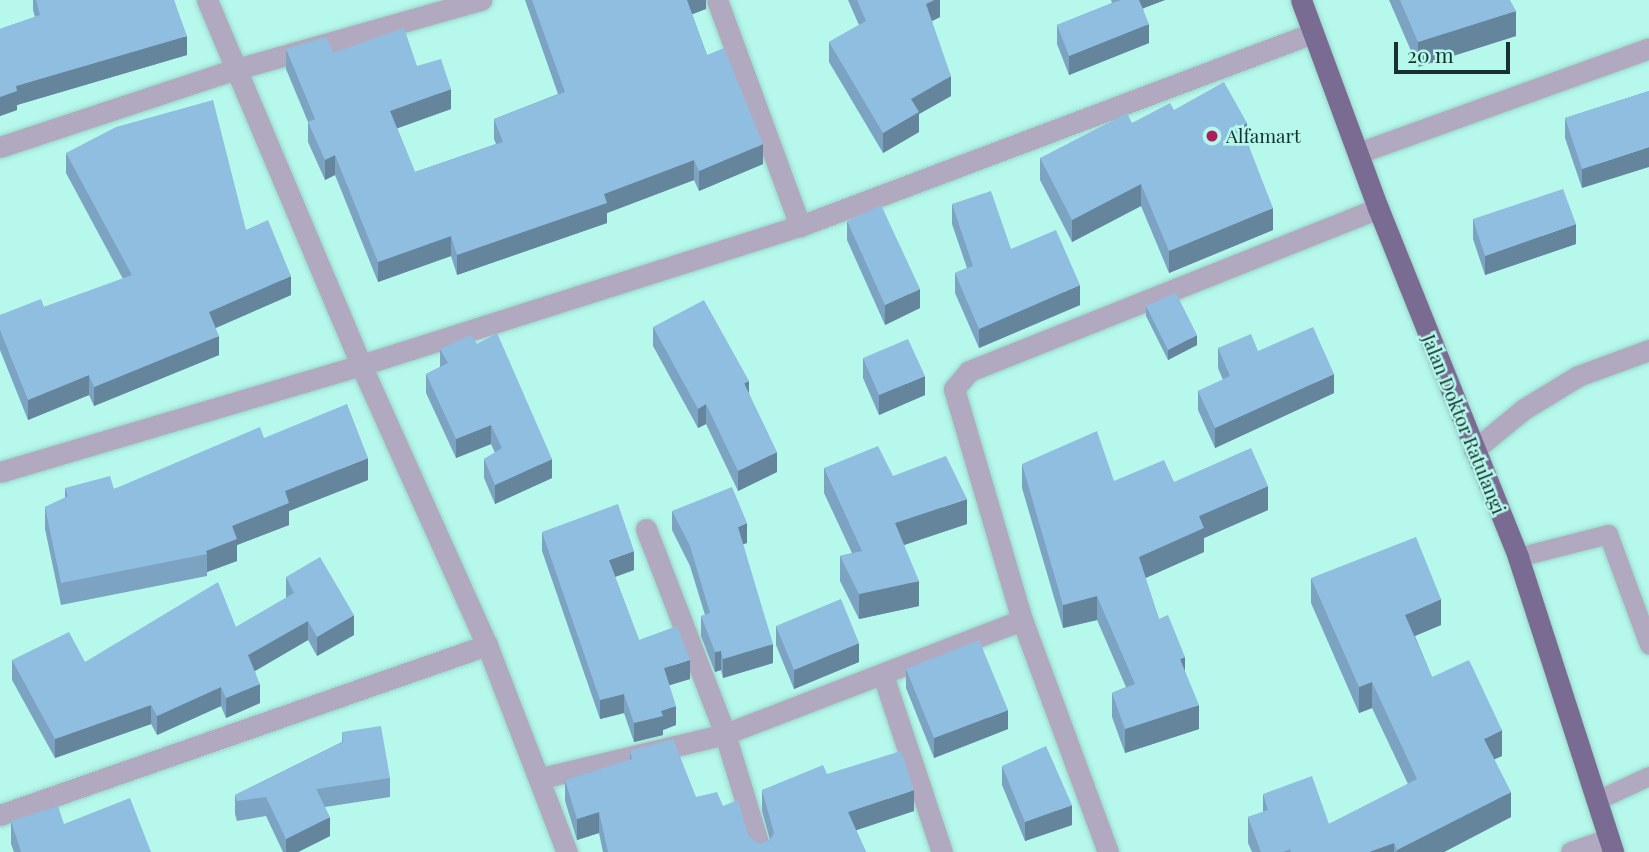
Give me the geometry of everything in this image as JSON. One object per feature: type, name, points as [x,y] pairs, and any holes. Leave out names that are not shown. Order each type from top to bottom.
[{"type":"highway","name":"Jalan Doktor Ratulangi","points":[[1301,0],[1378,208],[1518,556],[1611,845]]},
{"type":"street","points":[[206,0],[233,70],[361,365],[487,645],[541,778],[567,852]]},
{"type":"street","points":[[0,147],[233,70],[481,0]]},
{"type":"street","points":[[717,0],[800,226]]},
{"type":"street","points":[[0,472],[361,365],[800,226],[1313,33]]},
{"type":"street","points":[[1358,153],[1649,48]]},
{"type":"street","points":[[1108,852],[1022,620],[954,390],[960,378],[1378,208]]},
{"type":"street","points":[[1474,450],[1524,409],[1578,376],[1649,350]]},
{"type":"street","points":[[646,529],[724,734],[761,852]]},
{"type":"street","points":[[541,778],[724,734],[1022,620]]},
{"type":"street","points":[[0,815],[487,645]]},
{"type":"street","points":[[883,675],[942,852]]},
{"type":"street","points":[[1571,852],[1611,845]]},
{"type":"lane","points":[[1518,556],[1608,534],[1649,645]]},
{"type":"lane","points":[[1597,800],[1649,776]]},
{"type":"building","points":[[36,0],[174,0],[187,36],[16,86],[17,91],[0,97],[0,29],[40,15]]},
{"type":"building","points":[[532,0],[687,0],[707,55],[724,48],[763,144],[699,171],[694,160],[604,194],[607,203],[457,255],[451,236],[378,262],[335,155],[325,160],[308,122],[315,119],[286,49],[326,37],[333,53],[404,28],[417,66],[441,59],[451,89],[390,111],[415,172],[503,142],[494,119],[565,92]]},
{"type":"building","points":[[857,0],[934,0],[926,4],[951,76],[911,99],[919,112],[883,133],[829,42],[866,21]]},
{"type":"building","points":[[1120,0],[1139,0],[1149,24],[1069,56],[1057,25]]},
{"type":"building","points":[[1400,0],[1510,0],[1516,11],[1418,42]]},
{"type":"building","points":[[1224,82],[1247,123],[1241,126],[1273,208],[1169,251],[1141,184],[1072,220],[1040,158],[1127,113],[1132,123],[1170,103],[1174,110]]},
{"type":"building","points":[[1649,91],[1649,147],[1582,169],[1565,118]]},
{"type":"building","points":[[213,100],[246,230],[268,220],[291,276],[209,312],[219,336],[94,387],[89,375],[28,400],[0,330],[0,315],[41,299],[44,307],[132,275],[66,153],[116,127]]},
{"type":"building","points":[[1563,189],[1576,224],[1485,256],[1473,219]]},
{"type":"building","points":[[991,191],[1011,249],[1056,230],[1080,285],[979,329],[955,273],[973,266],[952,204]]},
{"type":"building","points":[[881,205],[920,289],[885,305],[847,221]]},
{"type":"building","points":[[1176,293],[1197,335],[1168,350],[1146,306]]},
{"type":"building","points":[[704,300],[749,381],[744,383],[777,452],[738,471],[706,404],[698,409],[653,327]]},
{"type":"building","points":[[1313,327],[1334,374],[1215,428],[1198,391],[1230,376],[1218,348],[1251,334],[1258,351]]},
{"type":"building","points":[[497,333],[552,459],[495,485],[484,459],[502,448],[491,425],[456,439],[426,374],[448,363],[440,349],[471,335],[477,344]]},
{"type":"building","points":[[908,339],[925,376],[879,395],[863,358]]},
{"type":"building","points":[[347,404],[368,458],[285,491],[289,503],[232,526],[237,539],[206,551],[207,554],[61,583],[45,507],[68,496],[65,488],[110,476],[114,489],[260,427],[264,438]]},
{"type":"building","points":[[1097,431],[1114,481],[1164,460],[1174,482],[1251,448],[1268,486],[1199,516],[1204,528],[1139,557],[1159,619],[1168,615],[1185,657],[1180,659],[1199,705],[1125,729],[1112,693],[1135,684],[1097,596],[1063,605],[1022,464]]},
{"type":"building","points":[[878,446],[893,476],[946,456],[967,499],[895,523],[919,581],[859,594],[840,556],[862,551],[824,468]]},
{"type":"building","points":[[732,487],[747,523],[738,527],[773,644],[723,659],[721,651],[715,652],[701,616],[710,613],[690,546],[672,511]]},
{"type":"building","points":[[618,504],[634,551],[609,560],[639,640],[677,626],[690,660],[664,668],[676,706],[661,711],[663,716],[634,723],[624,694],[600,700],[542,532]]},
{"type":"building","points":[[1416,537],[1441,599],[1405,615],[1432,677],[1469,660],[1502,730],[1484,739],[1511,792],[1397,850],[1394,843],[1369,852],[1291,852],[1290,849],[1283,852],[1261,852],[1248,817],[1268,810],[1263,794],[1312,776],[1329,824],[1417,779],[1372,682],[1359,687],[1311,578]]},
{"type":"building","points":[[320,557],[354,615],[317,637],[308,621],[248,655],[260,684],[226,698],[221,687],[157,716],[151,705],[55,739],[12,660],[69,632],[85,662],[218,582],[236,627],[294,593],[286,577]]},
{"type":"building","points":[[841,599],[859,643],[794,670],[776,626]]},
{"type":"building","points":[[979,640],[1008,710],[934,738],[906,669]]},
{"type":"building","points":[[381,726],[390,778],[316,789],[330,817],[286,839],[266,797],[237,801],[235,795],[343,742],[342,732]]},
{"type":"building","points":[[673,739],[696,797],[717,792],[723,806],[738,800],[748,835],[759,844],[770,840],[774,833],[762,790],[823,765],[827,774],[901,751],[914,790],[848,812],[866,852],[608,852],[599,812],[577,819],[565,780],[632,759],[630,751]]},
{"type":"building","points":[[1046,746],[1072,805],[1025,822],[1002,766]]},
{"type":"building","points":[[130,798],[151,852],[21,852],[11,821],[58,806],[64,824]]},
{"type":"place","name":"Alfamart","points":[[1212,136]]}]
